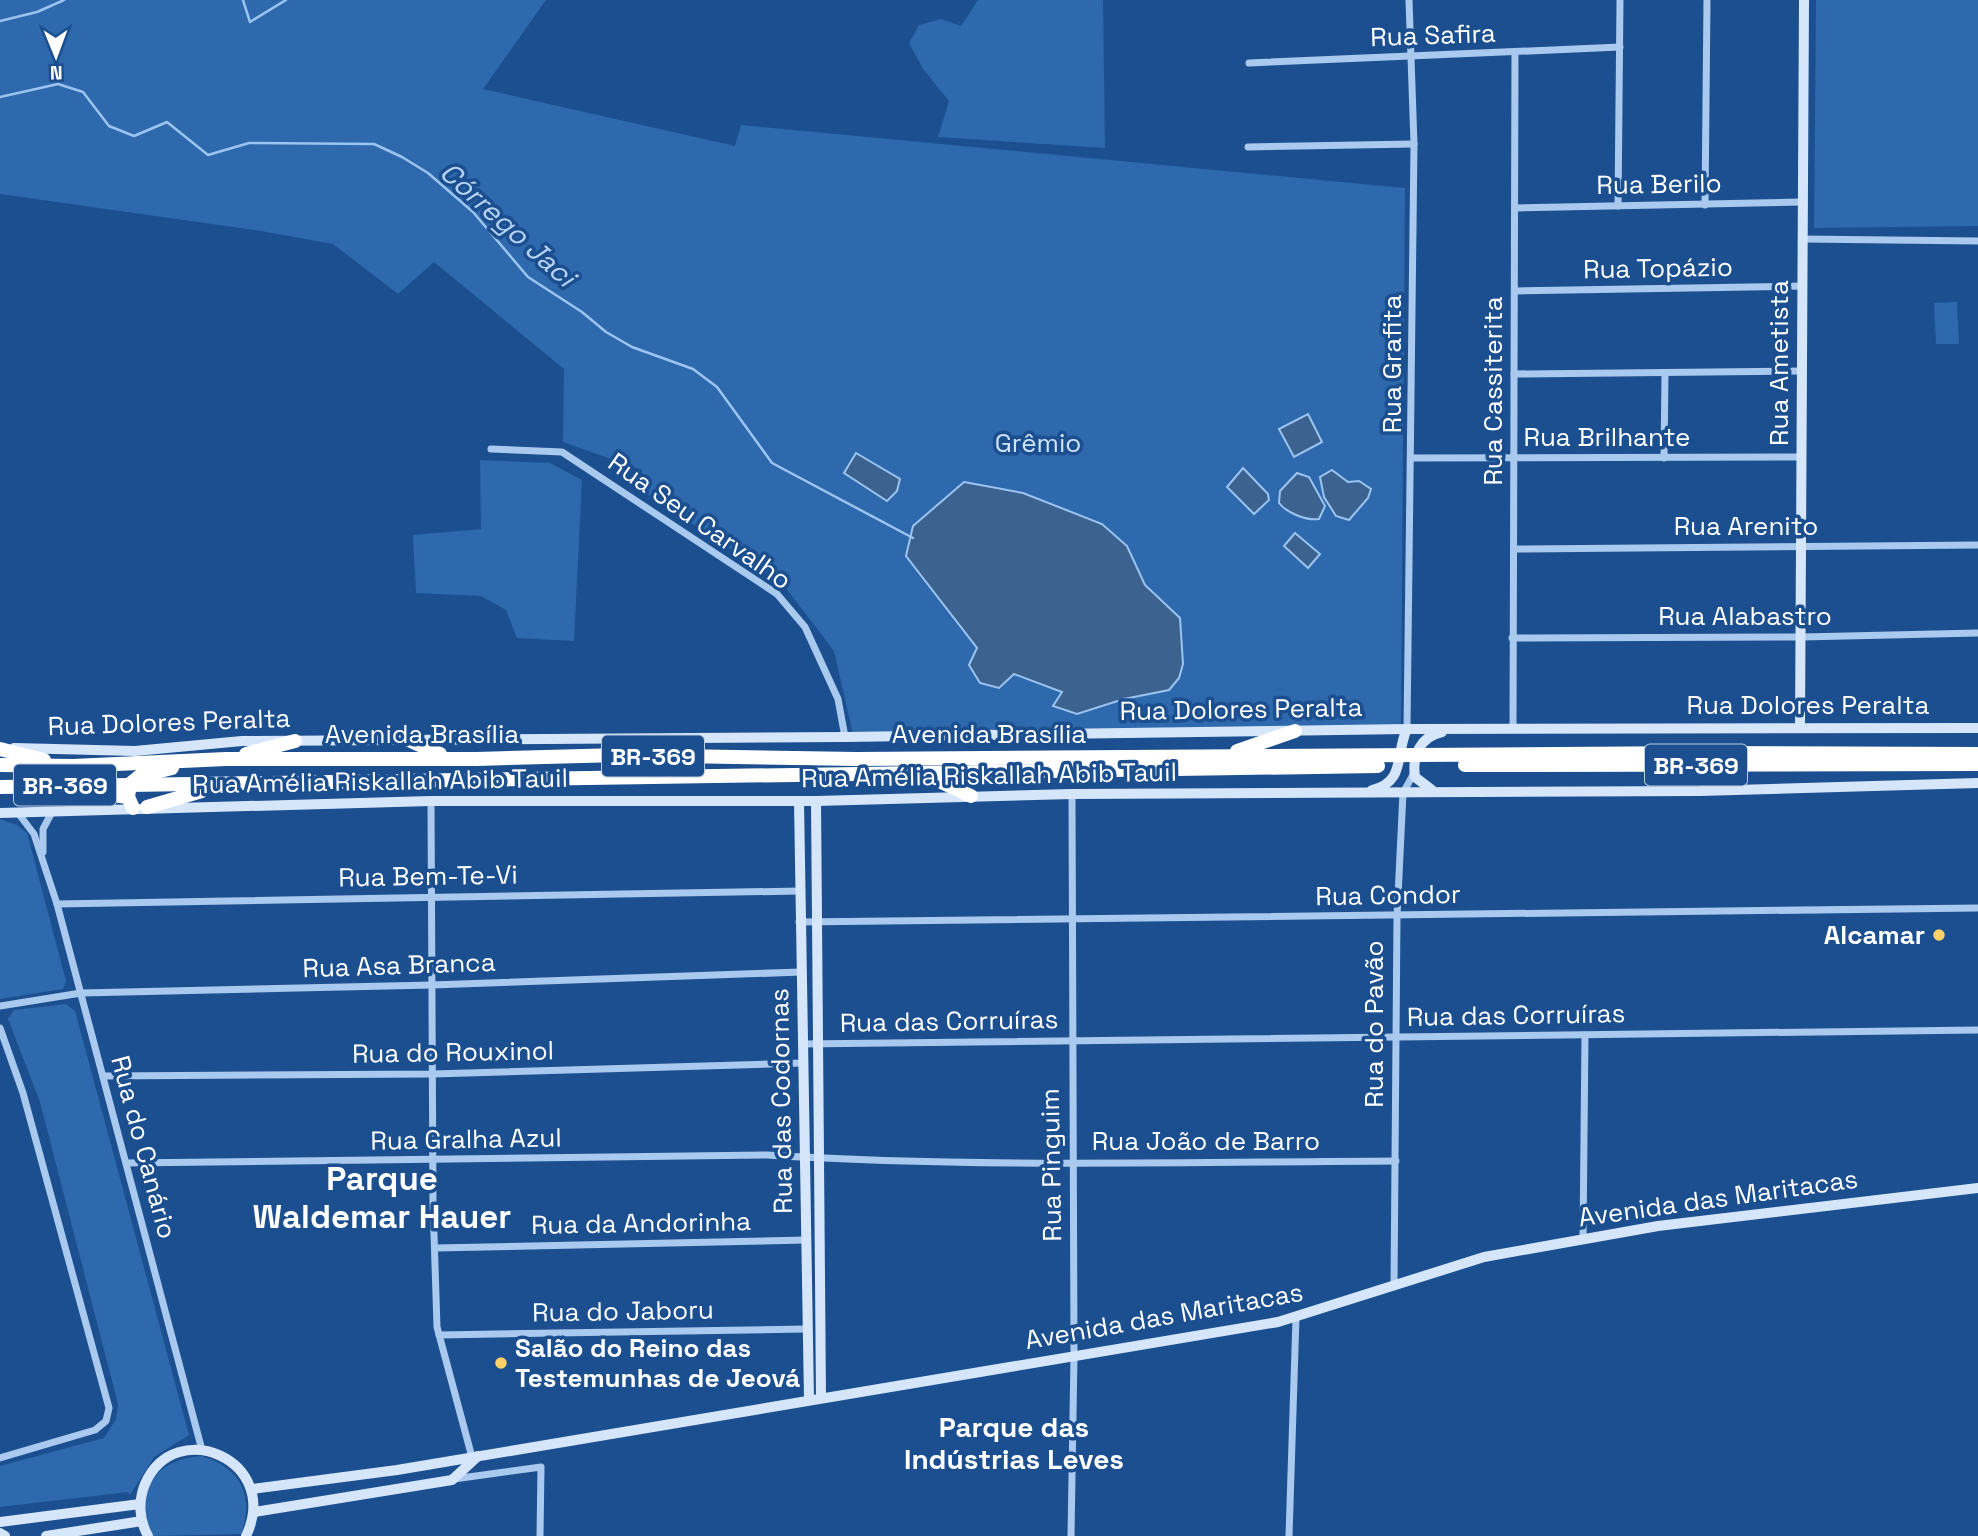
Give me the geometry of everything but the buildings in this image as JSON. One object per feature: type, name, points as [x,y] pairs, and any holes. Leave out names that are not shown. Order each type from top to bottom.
[{"type":"highway","points":[[1191,757],[1254,747],[1295,731]]},
{"type":"highway","points":[[409,740],[435,754],[476,759]]},
{"type":"highway","points":[[226,759],[295,741]]},
{"type":"highway","points":[[0,749],[73,766]]},
{"type":"highway","name":"Avenida Brasília","points":[[0,787],[36,786],[135,799],[281,782],[1407,760],[1978,754]]},
{"type":"highway","name":"Avenida Brasília","points":[[0,765],[73,766],[226,759],[476,759],[619,755],[857,759],[1191,757],[1978,764]]},
{"type":"highway","points":[[197,761],[140,776],[135,799],[281,782]]},
{"type":"highway","points":[[872,771],[939,781],[971,796]]},
{"type":"street","name":"Rua Grafita","points":[[1407,729],[1414,144],[1409,0]]},
{"type":"street","points":[[1618,206],[1620,0]]},
{"type":"street","points":[[1705,205],[1707,0]]},
{"type":"street","name":"Rua Ametista","points":[[1800,727],[1804,0]]},
{"type":"street","name":"Rua Safira","points":[[1249,63],[1620,47]]},
{"type":"street","name":"Rua Cassiterita","points":[[1513,729],[1515,53]]},
{"type":"street","points":[[1248,147],[1414,144]]},
{"type":"street","name":"Rua Berilo","points":[[1516,208],[1802,202]]},
{"type":"street","points":[[1802,239],[1978,241]]},
{"type":"street","name":"Rua Topázio","points":[[1515,291],[1802,286]]},
{"type":"street","points":[[1514,374],[1802,371]]},
{"type":"street","points":[[1664,373],[1664,458]]},
{"type":"street","name":"Rua Seu Carvalho","points":[[491,449],[562,452],[777,594],[805,627],[838,699],[845,737]]},
{"type":"street","name":"Rua Brilhante","points":[[1412,458],[1802,457]]},
{"type":"street","name":"Rua Arenito","points":[[1514,549],[1978,545]]},
{"type":"street","name":"Rua Alabastro","points":[[1512,638],[1802,637],[1978,633]]},
{"type":"street","name":"Rua Dolores Peralta","points":[[0,749],[135,751],[242,741],[845,737],[1407,729],[1978,728]]},
{"type":"street","points":[[1407,729],[1407,760]]},
{"type":"street","points":[[1359,793],[1388,784],[1424,740],[1455,729]]},
{"type":"street","points":[[1375,731],[1393,738],[1417,781],[1434,791]]},
{"type":"street","name":"Rua do Pavão","points":[[1394,1286],[1397,916],[1407,760]]},
{"type":"street","name":"Rua Amélia Riskallah Abib Tauil","points":[[0,813],[52,813],[135,799],[816,801],[1072,794],[1700,792],[1978,783]]},
{"type":"street","name":"Rua Pinguim","points":[[1071,1536],[1074,1356],[1070,919],[1072,794]]},
{"type":"street","points":[[431,801],[433,1161],[439,1335],[474,1458],[452,1480]]},
{"type":"street","name":"Rua das Codornas","points":[[799,801],[799,922],[806,1158],[806,1329],[815,1399]]},
{"type":"street","name":"Rua das Codornas","points":[[815,1399],[821,1268],[816,801]]},
{"type":"street","points":[[18,813],[34,834],[43,857]]},
{"type":"street","points":[[43,857],[43,829],[52,813]]},
{"type":"street","name":"Rua do Canário","points":[[43,857],[202,1450]]},
{"type":"street","name":"Rua Bem-Te-Vi","points":[[57,904],[799,891]]},
{"type":"street","name":"Rua Condor","points":[[799,922],[1978,908]]},
{"type":"street","name":"Rua Asa Branca","points":[[0,1006],[81,993],[432,985],[801,972]]},
{"type":"street","points":[[0,1028],[23,1093],[110,1408],[106,1421],[95,1430],[0,1458]]},
{"type":"street","name":"Rua das Corruíras","points":[[802,1044],[1978,1030]]},
{"type":"street","points":[[1583,1239],[1586,1035]]},
{"type":"street","name":"Rua do Rouxinol","points":[[103,1076],[433,1074],[803,1063]]},
{"type":"street","points":[[804,1081],[819,1080]]},
{"type":"street","name":"Rua Gralha Azul","points":[[127,1163],[433,1161],[766,1154],[806,1158]]},
{"type":"street","name":"Rua João de Barro","points":[[806,1158],[1072,1163],[1396,1161]]},
{"type":"street","name":"Avenida das Maritacas","points":[[252,1489],[474,1458],[1296,1318],[1483,1257],[1583,1239],[1658,1226],[1978,1188]]},
{"type":"street","name":"Rua da Andorinha","points":[[435,1248],[806,1240]]},
{"type":"street","points":[[806,1268],[821,1268]]},
{"type":"street","points":[[1289,1536],[1296,1318]]},
{"type":"street","name":"Rua do Jaboru","points":[[439,1335],[806,1329]]},
{"type":"street","points":[[148,1536],[142,1521],[140,1504],[147,1479],[165,1460],[189,1450],[202,1450],[221,1455],[236,1465],[252,1489],[254,1512],[246,1536]]},
{"type":"street","points":[[254,1512],[541,1467],[540,1536]]},
{"type":"street","points":[[335,1479],[339,1498]]},
{"type":"street","points":[[0,1522],[140,1504]]},
{"type":"street","points":[[46,1536],[142,1521]]},
{"type":"street","points":[[0,1534],[5,1536]]},
{"type":"green space","name":"Grêmio","points":[[0,0],[546,0],[483,89],[735,146],[741,125],[1405,188],[1401,725],[853,734],[834,651],[782,583],[638,488],[642,470],[563,442],[564,369],[434,262],[398,294],[333,244],[261,231],[0,194]]},
{"type":"green space","points":[[978,0],[1103,0],[1105,148],[938,137],[949,101],[923,69],[909,43],[919,25],[941,19],[961,26]]},
{"type":"green space","points":[[1816,0],[1978,0],[1978,226],[1814,228]]},
{"type":"green space","points":[[1957,302],[1959,344],[1936,344],[1934,303]]},
{"type":"green space","points":[[480,460],[550,463],[582,480],[574,641],[517,638],[506,610],[481,596],[416,593],[413,535],[481,529]]},
{"type":"green space","points":[[0,819],[17,825],[27,833],[66,981],[63,989],[0,999]]},
{"type":"green space","points":[[66,1004],[75,1011],[189,1435],[154,1457],[130,1495],[128,1492],[0,1507],[0,1466],[104,1438],[116,1419],[118,1404],[40,1102],[8,1019],[14,1010]]},
{"type":"green space","points":[[201,1456],[226,1467],[241,1485],[246,1507],[241,1534],[152,1536],[144,1506],[151,1481],[171,1464]]},
{"type":"shaded area","points":[[1308,414],[1322,442],[1294,457],[1279,429]]},
{"type":"shaded area","points":[[856,453],[900,479],[897,491],[887,501],[844,473]]},
{"type":"shaded area","points":[[1243,468],[1268,494],[1269,500],[1254,514],[1227,487]]},
{"type":"shaded area","points":[[1332,470],[1348,482],[1359,481],[1371,489],[1368,498],[1349,520],[1336,516],[1324,497],[1320,477]]},
{"type":"shaded area","points":[[1297,473],[1309,477],[1325,506],[1319,519],[1298,516],[1279,503],[1280,491]]},
{"type":"shaded area","points":[[964,482],[1023,493],[1102,524],[1127,546],[1145,585],[1180,618],[1183,664],[1179,678],[1169,690],[1124,699],[1077,714],[1053,706],[1062,692],[1014,674],[999,688],[980,683],[969,665],[977,648],[906,556],[913,526]]},
{"type":"shaded area","points":[[1295,533],[1320,554],[1308,568],[1284,546]]},
{"type":"waterway","points":[[0,21],[37,12],[64,0]]},
{"type":"waterway","points":[[243,0],[250,22],[286,0]]},
{"type":"waterway","name":"Córrego Jaci","points":[[0,97],[58,84],[83,92],[109,126],[134,136],[167,122],[208,155],[249,143],[374,144],[402,157],[428,173],[473,212],[528,277],[582,312],[606,332],[632,347],[693,369],[717,387],[772,463],[913,538]]},
{"type":"place","name":"Alcamar","points":[[1939,935]]},
{"type":"place","name":"Salão do Reino das Testemunhas de Jeová","points":[[501,1363]]},
{"type":"district","name":"Parque Waldemar Hauer","points":[[382,1198]]},
{"type":"district","name":"Parque das Indústrias Leves","points":[[1014,1443]]}]
